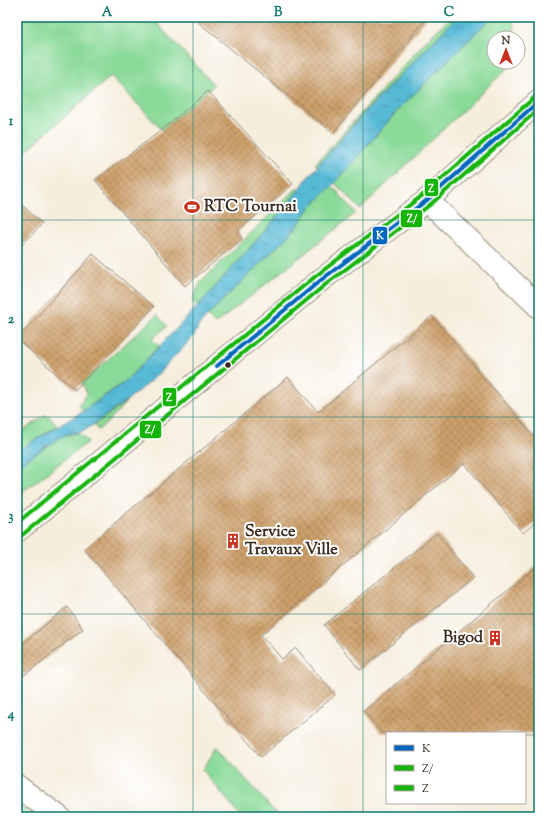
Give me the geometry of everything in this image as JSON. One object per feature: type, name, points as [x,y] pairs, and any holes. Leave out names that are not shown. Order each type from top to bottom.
[{"type":"street","points":[[17,531],[321,280],[427,200],[539,101]]},
{"type":"street","points":[[427,200],[539,307]]},
{"type":"street","points":[[17,786],[59,817]]},
{"type":"green space","points":[[17,17],[151,17],[214,85],[162,130],[111,76],[18,158]]},
{"type":"green space","points":[[451,17],[457,17],[366,110],[317,166],[315,164],[427,40]]},
{"type":"green space","points":[[492,17],[512,17],[514,30],[486,30],[486,70],[506,70],[360,209],[335,183],[397,111]]},
{"type":"green space","points":[[332,186],[356,213],[215,324],[207,316],[294,230],[309,209]]},
{"type":"green space","points":[[301,188],[198,306],[192,301],[201,282],[296,189]]},
{"type":"green space","points":[[157,315],[167,326],[152,339],[159,346],[127,380],[83,411],[79,405],[87,394],[82,383]]},
{"type":"green space","points":[[127,401],[107,423],[98,430],[94,425]]},
{"type":"green space","points":[[47,414],[57,426],[17,451],[17,435]]},
{"type":"green space","points":[[78,433],[88,442],[17,496],[17,466],[64,435]]},
{"type":"green space","points":[[217,746],[279,817],[241,817],[203,770]]},
{"type":"green space","points":[[17,794],[50,817],[17,817]]},
{"type":"water","points":[[457,17],[492,17],[397,111],[335,183],[309,209],[294,230],[207,316],[198,327],[194,336],[154,378],[126,401],[84,431],[64,435],[17,466],[17,451],[82,412],[127,380],[198,306],[264,232],[308,177],[366,111]]},
{"type":"building","points":[[192,17],[428,17],[333,133]]},
{"type":"building","name":"RTC Tournai","points":[[208,91],[293,184],[238,231],[242,239],[185,286],[95,180],[162,130]]},
{"type":"building","points":[[17,200],[42,224],[17,250]]},
{"type":"building","points":[[93,254],[154,307],[75,390],[17,339]]},
{"type":"building","name":"Service Travaux Ville","points":[[432,316],[539,442],[539,519],[523,533],[464,463],[261,635],[282,659],[296,648],[335,695],[261,757],[84,549],[288,377],[318,412]]},
{"type":"building","points":[[437,533],[473,578],[360,670],[324,625]]},
{"type":"building","name":"Bigod","points":[[539,564],[539,733],[381,733],[364,711]]},
{"type":"building","points":[[67,607],[83,629],[17,681],[17,648]]},
{"type":"transit line","name":"Z","points":[[17,523],[317,275],[423,195],[535,97]]},
{"type":"transit line","name":"K","points":[[217,366],[321,280],[427,200],[539,101]]},
{"type":"transit line","name":"Z/","points":[[21,536],[325,285],[431,204],[539,109]]},
{"type":"place","name":"RTC Tournai","points":[[192,207]]},
{"type":"place","name":"Service Travaux Ville","points":[[233,541]]},
{"type":"place","name":"Bigod","points":[[495,638]]}]
